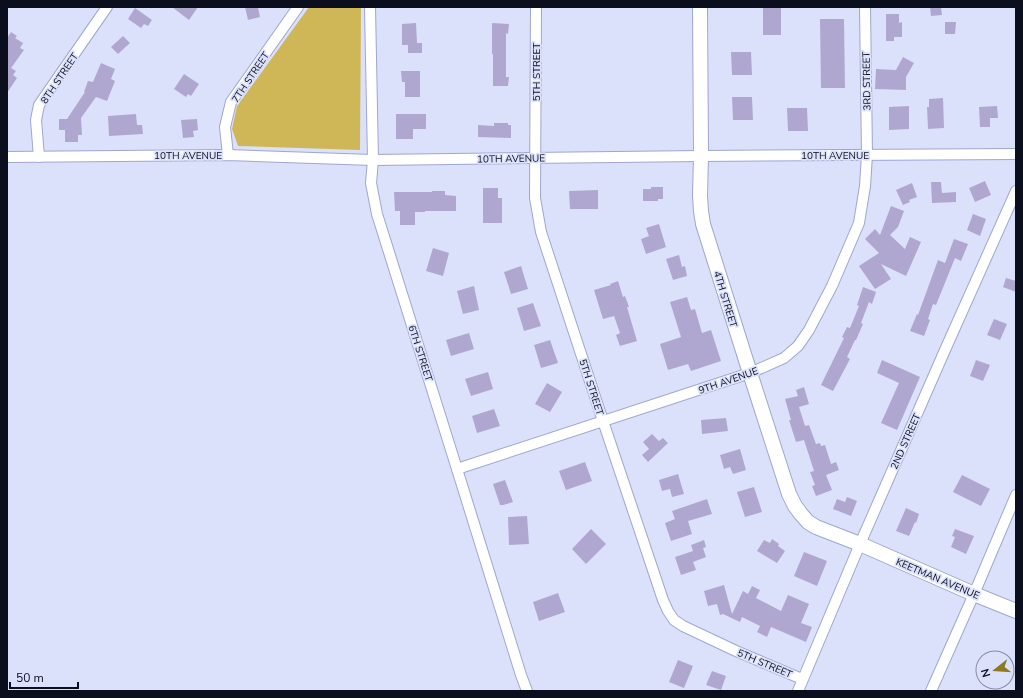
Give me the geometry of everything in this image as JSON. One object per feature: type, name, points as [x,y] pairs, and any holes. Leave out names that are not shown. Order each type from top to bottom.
[{"type":"street","name":"8TH STREET","points":[[39,156],[36,120],[40,105],[107,7]]},
{"type":"street","name":"7TH STREET","points":[[228,155],[225,128],[231,102],[298,7]]},
{"type":"street","name":"6TH STREET","points":[[370,7],[373,160],[371,183],[377,214],[527,691]]},
{"type":"street","name":"5TH STREET","points":[[536,7],[535,198],[541,232],[663,600],[674,620],[683,626],[736,651],[802,679]]},
{"type":"street","name":"4TH STREET","points":[[700,7],[700,211],[703,224],[789,494],[795,506],[808,522],[816,527],[860,544]]},
{"type":"street","name":"3RD STREET","points":[[865,7],[867,155]]},
{"type":"street","name":"10TH AVENUE","points":[[7,157],[228,155],[373,160],[1016,154]]},
{"type":"street","name":"9TH AVENUE","points":[[458,469],[750,373],[784,358],[798,346],[809,330],[832,286],[859,223],[865,186],[867,155]]},
{"type":"street","name":"2ND STREET","points":[[798,691],[860,544],[1016,191]]},
{"type":"street","points":[[931,691],[1016,495]]},
{"type":"street","name":"KEETMAN AVENUE","points":[[860,544],[1016,611]]},
{"type":"shaded area","points":[[309,7],[361,7],[360,150],[238,146],[232,129],[237,106]]},
{"type":"building","points":[[172,7],[198,7],[189,20]]},
{"type":"building","points":[[245,7],[258,7],[260,17],[248,20]]},
{"type":"building","points":[[763,7],[781,7],[781,35],[763,35]]},
{"type":"building","points":[[930,7],[941,7],[942,15],[931,16]]},
{"type":"building","points":[[135,8],[152,20],[148,26],[144,24],[141,28],[128,19]]},
{"type":"building","points":[[886,14],[899,14],[899,23],[902,22],[902,37],[894,37],[894,41],[886,41]]},
{"type":"building","points":[[820,19],[844,19],[845,88],[821,88]]},
{"type":"building","points":[[945,22],[956,22],[955,34],[945,34]]},
{"type":"building","points":[[416,23],[417,43],[422,43],[422,53],[408,53],[408,45],[402,45],[402,24]]},
{"type":"building","points":[[492,23],[509,24],[508,34],[506,33],[506,77],[509,77],[508,86],[493,86]]},
{"type":"building","points":[[11,32],[17,36],[15,38],[23,43],[20,48],[24,50],[11,68],[16,71],[13,75],[17,78],[7,93],[7,38]]},
{"type":"building","points":[[123,36],[130,43],[118,54],[111,47]]},
{"type":"building","points":[[731,52],[751,52],[752,75],[732,75]]},
{"type":"building","points":[[903,57],[914,63],[906,77],[906,90],[875,89],[876,69],[896,70]]},
{"type":"building","points":[[101,63],[115,69],[111,79],[115,81],[107,101],[96,97],[81,118],[82,135],[78,135],[78,142],[65,142],[65,130],[59,130],[59,119],[67,119],[85,92],[88,81],[93,82]]},
{"type":"building","points":[[401,71],[420,71],[420,97],[405,97],[405,82],[402,82]]},
{"type":"building","points":[[184,74],[199,84],[191,96],[188,94],[186,97],[174,89]]},
{"type":"building","points":[[732,97],[752,97],[753,120],[733,120]]},
{"type":"building","points":[[943,98],[944,128],[928,129],[927,107],[929,107],[929,99]]},
{"type":"building","points":[[909,106],[909,129],[889,130],[889,107]]},
{"type":"building","points":[[997,106],[998,118],[990,118],[990,127],[980,127],[979,107]]},
{"type":"building","points":[[787,108],[807,108],[808,131],[788,131]]},
{"type":"building","points":[[136,114],[137,125],[142,125],[143,134],[109,136],[108,116]]},
{"type":"building","points":[[396,114],[426,114],[426,129],[413,129],[413,139],[396,139]]},
{"type":"building","points":[[197,119],[198,130],[193,131],[194,137],[183,138],[181,120]]},
{"type":"building","points":[[494,123],[508,123],[508,125],[511,125],[511,138],[478,137],[478,125],[494,126]]},
{"type":"building","points":[[985,181],[991,195],[975,202],[969,188]]},
{"type":"building","points":[[931,182],[941,182],[942,193],[956,192],[956,202],[932,203]]},
{"type":"building","points":[[912,183],[917,197],[909,200],[910,202],[903,205],[896,190]]},
{"type":"building","points":[[651,187],[663,187],[663,199],[658,199],[658,201],[643,201],[643,189],[651,189]]},
{"type":"building","points":[[483,188],[498,188],[498,198],[502,198],[502,223],[483,223]]},
{"type":"building","points":[[598,190],[598,209],[570,209],[569,191]]},
{"type":"building","points":[[445,191],[445,195],[456,196],[456,211],[415,212],[415,225],[400,225],[400,211],[395,211],[394,192]]},
{"type":"building","points":[[891,206],[904,211],[898,227],[890,235],[905,249],[910,237],[921,242],[906,276],[881,264],[891,279],[875,289],[859,266],[879,253],[865,239],[875,229],[880,235]]},
{"type":"building","points":[[973,214],[986,219],[980,236],[967,230]]},
{"type":"building","points":[[659,224],[666,247],[646,254],[641,239],[649,236],[646,228]]},
{"type":"building","points":[[954,239],[968,244],[961,261],[955,258],[936,305],[933,304],[928,319],[930,320],[924,336],[910,331],[917,314],[918,315],[938,260],[945,263]]},
{"type":"building","points":[[433,248],[449,253],[443,276],[426,271]]},
{"type":"building","points":[[679,255],[682,267],[685,266],[687,276],[673,280],[666,259]]},
{"type":"building","points":[[521,266],[528,289],[511,294],[504,272]]},
{"type":"building","points":[[1006,278],[1016,281],[1016,292],[1003,287]]},
{"type":"building","points":[[618,281],[623,297],[625,296],[629,307],[627,307],[637,341],[620,346],[616,335],[620,333],[614,316],[603,319],[594,290],[611,285],[610,284]]},
{"type":"building","points":[[474,286],[479,310],[463,314],[457,291]]},
{"type":"building","points":[[863,287],[876,292],[872,304],[869,302],[861,323],[863,324],[847,357],[850,359],[833,391],[821,385],[844,338],[842,337],[847,327],[850,328],[859,306],[857,305]]},
{"type":"building","points":[[687,297],[691,310],[695,309],[702,333],[711,330],[721,361],[691,371],[688,364],[668,370],[660,344],[681,337],[670,302]]},
{"type":"building","points":[[533,303],[541,326],[524,331],[517,308]]},
{"type":"building","points":[[994,319],[1007,324],[1000,340],[987,335]]},
{"type":"building","points":[[469,333],[474,349],[451,356],[446,340]]},
{"type":"building","points":[[550,340],[558,363],[541,368],[534,345]]},
{"type":"building","points":[[882,360],[920,377],[897,430],[881,423],[899,383],[877,373]]},
{"type":"building","points":[[976,360],[990,365],[983,381],[970,376]]},
{"type":"building","points":[[488,372],[493,389],[471,396],[465,379]]},
{"type":"building","points":[[547,383],[562,392],[550,412],[535,404]]},
{"type":"building","points":[[804,387],[809,404],[799,407],[805,426],[809,425],[816,444],[820,443],[821,446],[825,445],[831,464],[836,462],[839,470],[826,475],[832,490],[816,496],[812,486],[815,485],[810,472],[814,471],[804,440],[796,442],[789,420],[791,420],[785,399],[798,396],[796,390]]},
{"type":"building","points":[[494,409],[500,426],[477,433],[472,416]]},
{"type":"building","points":[[726,418],[728,431],[702,434],[701,420]]},
{"type":"building","points":[[652,434],[659,441],[663,438],[668,443],[648,462],[642,455],[649,449],[643,442]]},
{"type":"building","points":[[740,449],[746,470],[733,474],[730,467],[724,469],[720,455]]},
{"type":"building","points":[[585,462],[592,481],[566,490],[559,471]]},
{"type":"building","points":[[678,474],[684,494],[672,497],[670,489],[662,491],[659,480]]},
{"type":"building","points":[[962,475],[990,489],[981,506],[953,492]]},
{"type":"building","points":[[505,480],[513,502],[500,505],[493,484]]},
{"type":"building","points":[[754,487],[762,512],[745,517],[737,492]]},
{"type":"building","points":[[847,497],[857,501],[851,516],[833,509],[837,499],[845,502]]},
{"type":"building","points":[[707,499],[712,514],[688,521],[692,534],[671,541],[665,523],[675,519],[672,511]]},
{"type":"building","points":[[906,508],[919,514],[909,536],[896,531]]},
{"type":"building","points":[[527,516],[529,544],[509,545],[508,517]]},
{"type":"building","points":[[591,529],[606,544],[586,564],[572,549]]},
{"type":"building","points":[[955,529],[974,536],[966,554],[951,547],[955,537],[952,536]]},
{"type":"building","points":[[772,539],[785,551],[777,563],[757,551],[764,540],[770,543]]},
{"type":"building","points":[[704,540],[706,547],[703,548],[706,557],[693,562],[696,570],[681,575],[675,557],[693,551],[691,545]]},
{"type":"building","points":[[804,552],[827,561],[817,586],[794,576]]},
{"type":"building","points":[[724,585],[732,614],[743,591],[748,594],[752,586],[760,590],[756,598],[781,611],[788,595],[809,604],[801,623],[812,627],[806,642],[771,627],[767,637],[757,632],[760,626],[742,617],[740,622],[723,614],[720,615],[717,604],[708,606],[704,591]]},
{"type":"building","points":[[558,593],[565,612],[539,621],[533,602]]},
{"type":"building","points":[[678,660],[693,666],[684,688],[669,682]]},
{"type":"building","points":[[712,671],[726,676],[721,690],[706,685]]}]
